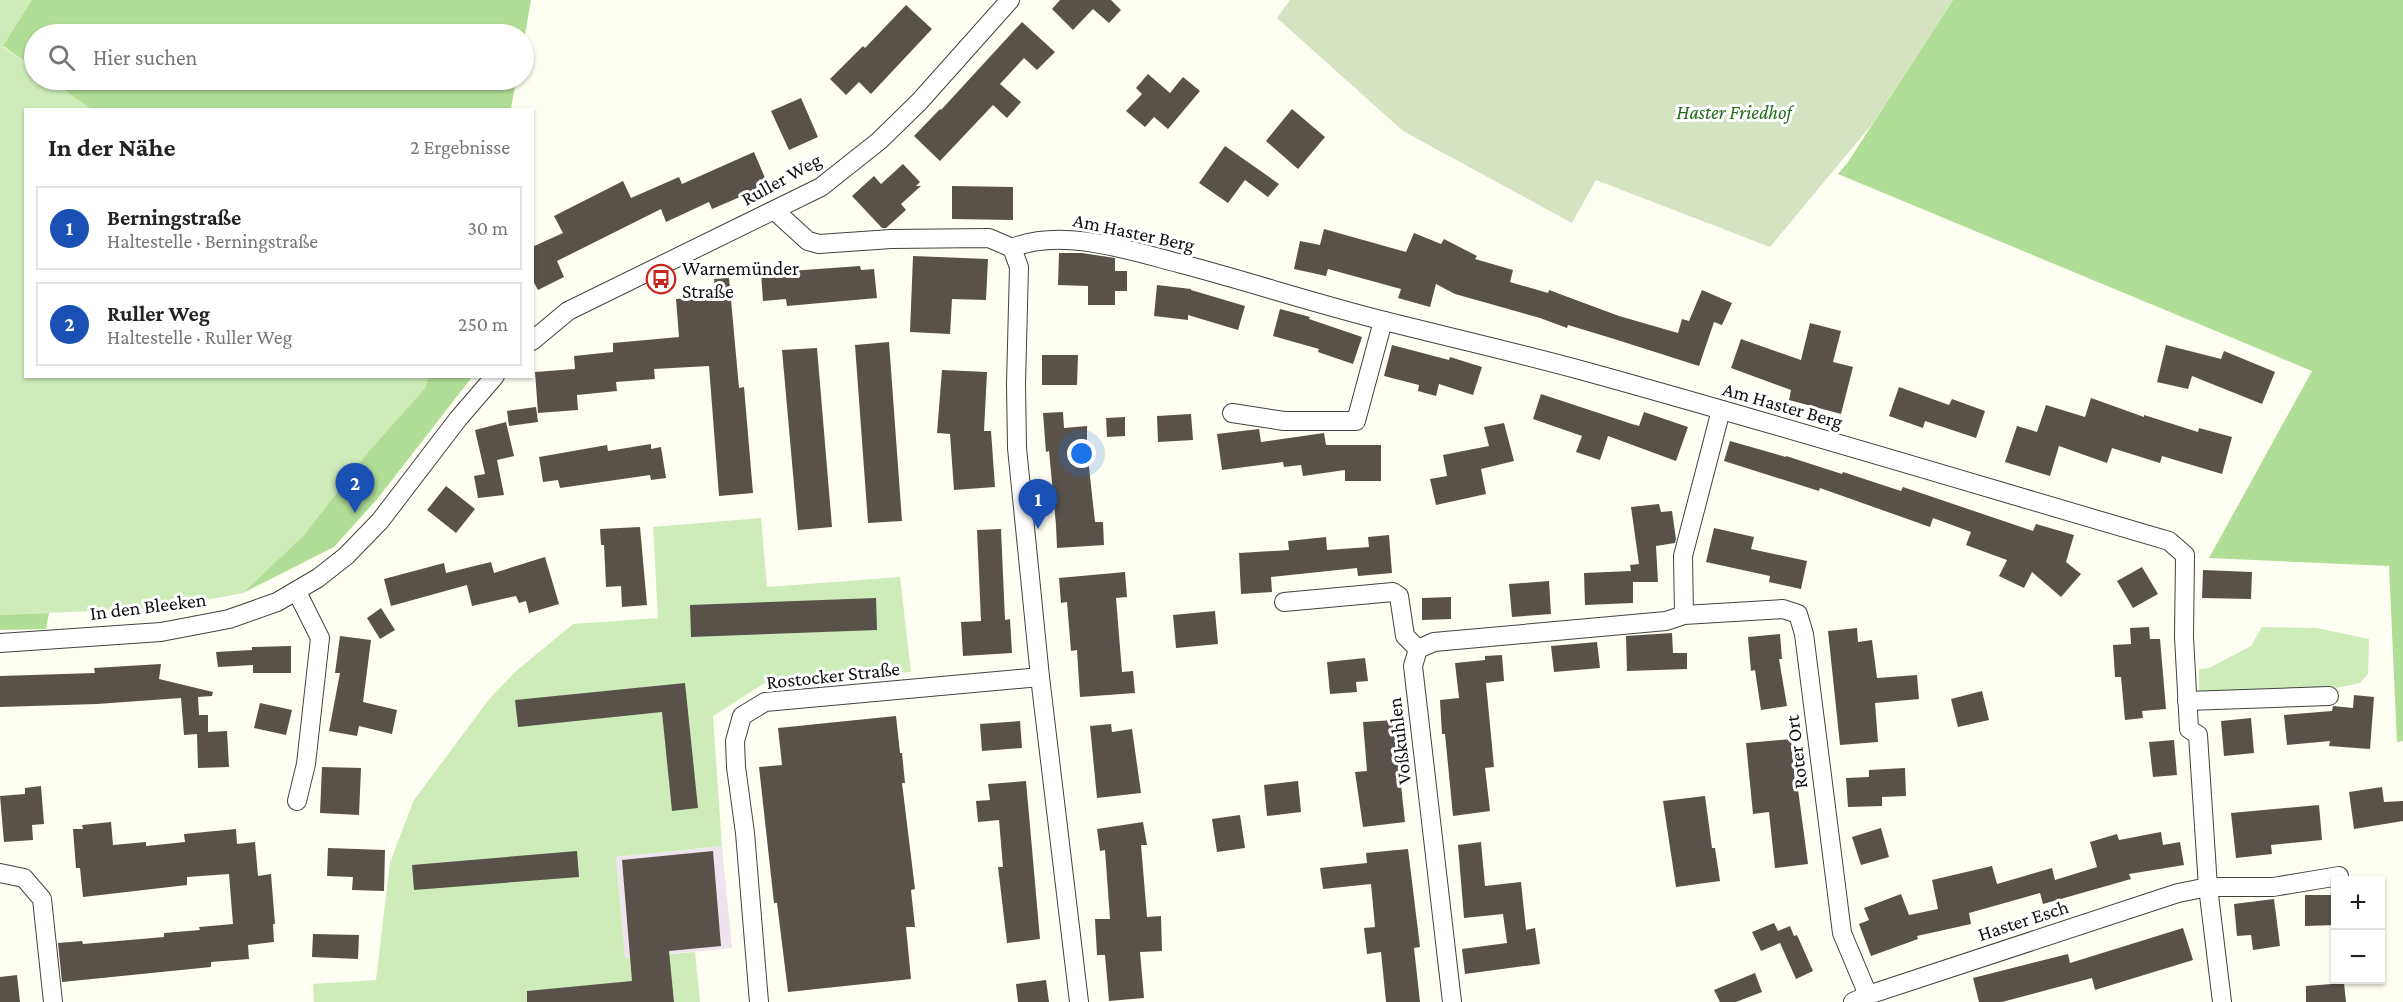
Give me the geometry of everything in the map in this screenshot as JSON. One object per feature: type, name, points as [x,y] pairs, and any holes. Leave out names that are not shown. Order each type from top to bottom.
[{"type":"street","name":"Ruller Weg","points":[[534,339],[567,311],[821,187],[879,141],[919,102],[1010,0]]},
{"type":"street","points":[[775,211],[808,241],[819,244],[891,239],[989,238],[1012,248],[1019,267],[1017,448],[1040,677],[1079,1002]]},
{"type":"street","name":"Am Haster Berg","points":[[1012,248],[1024,242],[1055,240],[1094,243],[1236,278],[1383,321],[1582,371],[1721,410],[2169,541],[2185,555],[2184,638],[2187,701]]},
{"type":"street","points":[[1232,413],[1284,421],[1356,421],[1383,321]]},
{"type":"street","points":[[297,801],[306,764],[320,638],[297,592],[346,556],[380,521],[445,436],[493,378]]},
{"type":"street","points":[[1684,615],[1683,556],[1721,410]]},
{"type":"street","name":"In den Bleeken","points":[[0,643],[161,632],[202,625],[261,609],[297,592]]},
{"type":"street","points":[[1284,602],[1393,592],[1399,596],[1405,636],[1418,649]]},
{"type":"street","name":"Roter Ort","points":[[1418,649],[1434,642],[1666,621],[1684,615],[1783,609],[1798,614],[1804,634],[1842,933],[1860,998]]},
{"type":"street","name":"Voßkuhlen","points":[[1418,649],[1413,666],[1452,1002]]},
{"type":"street","name":"Rostocker Straße","points":[[759,1002],[745,833],[736,767],[735,741],[742,716],[765,702],[1040,677]]},
{"type":"street","points":[[2222,1002],[2208,887],[2198,735],[2189,729],[2187,701],[2329,696]]},
{"type":"street","points":[[0,873],[24,878],[42,899],[53,1002]]},
{"type":"street","name":"Haster Esch","points":[[1860,998],[2178,893],[2208,887],[2273,887],[2331,877]]},
{"type":"shaded area","points":[[722,846],[732,948],[625,958],[616,857]]},
{"type":"green space","points":[[0,0],[32,0],[3,47],[24,61],[24,90],[65,90],[92,108],[24,108],[24,378],[428,378],[425,388],[369,451],[304,535],[243,593],[164,608],[0,615]]},
{"type":"green space","points":[[32,0],[531,0],[527,24],[24,24],[24,61],[3,46]]},
{"type":"green space","name":"Haster Friedhof","points":[[1290,0],[1953,0],[1873,123],[1770,247],[1596,180],[1572,223],[1403,131],[1277,18]]},
{"type":"green space","points":[[1953,0],[2403,0],[2403,741],[2397,742],[2389,566],[2209,558],[2312,371],[1838,174]]},
{"type":"green space","points":[[64,90],[514,90],[511,108],[90,108]]},
{"type":"green space","points":[[428,378],[471,378],[378,498],[334,547],[243,593],[304,535],[369,451],[425,388]]},
{"type":"green space","points":[[761,518],[767,587],[900,577],[911,672],[763,684],[713,716],[722,846],[616,857],[625,958],[695,952],[700,1002],[314,1002],[313,984],[376,980],[390,862],[414,800],[490,698],[515,672],[573,624],[658,618],[653,527]]},
{"type":"green space","points":[[49,613],[46,629],[0,630],[0,615]]},
{"type":"green space","points":[[2262,627],[2317,628],[2369,639],[2368,674],[2360,683],[2327,690],[2199,693],[2199,669],[2209,668],[2251,646]]},
{"type":"building","points":[[1060,0],[1111,0],[1121,10],[1109,23],[1093,9],[1073,30],[1052,9]]},
{"type":"building","points":[[906,5],[932,29],[871,94],[859,82],[846,95],[830,79],[863,46],[865,48]]},
{"type":"building","points":[[1022,22],[1055,52],[1037,70],[1024,58],[1000,84],[1021,102],[1007,118],[993,105],[940,161],[914,136]]},
{"type":"building","points":[[1148,74],[1170,93],[1183,77],[1200,91],[1168,129],[1154,117],[1145,127],[1126,111],[1142,94],[1136,88]]},
{"type":"building","points":[[801,98],[818,137],[789,150],[771,111]]},
{"type":"building","points":[[1292,109],[1325,137],[1298,169],[1266,141]]},
{"type":"building","points":[[1225,146],[1279,184],[1268,197],[1245,180],[1228,203],[1199,183]]},
{"type":"building","points":[[754,152],[768,185],[712,209],[709,202],[666,222],[661,209],[557,261],[564,277],[538,290],[534,283],[534,246],[563,233],[554,216],[623,181],[631,198],[679,177],[682,184]]},
{"type":"building","points":[[903,164],[920,182],[916,186],[921,186],[901,204],[906,210],[886,228],[882,228],[852,196],[874,176],[881,184]]},
{"type":"building","points":[[952,186],[1013,187],[1013,220],[952,219]]},
{"type":"building","points":[[1324,229],[1406,252],[1414,233],[1441,244],[1444,239],[1477,256],[1475,259],[1513,270],[1510,282],[1548,293],[1549,290],[1619,316],[1678,333],[1682,319],[1689,321],[1702,290],[1732,303],[1722,325],[1714,322],[1699,366],[1568,325],[1567,328],[1455,294],[1436,284],[1430,307],[1398,298],[1401,289],[1328,269],[1326,276],[1294,269],[1300,241],[1320,245]]},
{"type":"building","points":[[1059,253],[1082,253],[1115,258],[1115,271],[1127,271],[1127,291],[1115,291],[1115,305],[1088,305],[1088,286],[1058,285]]},
{"type":"building","points":[[913,256],[988,259],[986,300],[952,299],[950,334],[910,332]]},
{"type":"building","points":[[860,266],[861,270],[874,269],[877,298],[787,306],[786,299],[763,301],[761,273]]},
{"type":"building","points":[[729,278],[739,388],[744,387],[753,493],[719,496],[709,366],[654,369],[655,379],[616,382],[617,391],[577,395],[578,410],[538,413],[535,372],[575,369],[574,356],[613,352],[613,343],[679,337],[676,299],[716,295],[714,279]]},
{"type":"building","points":[[1157,285],[1191,289],[1245,306],[1238,330],[1188,315],[1188,320],[1154,316]]},
{"type":"building","points":[[1280,309],[1310,317],[1309,319],[1362,337],[1353,364],[1318,352],[1319,349],[1273,336]]},
{"type":"building","points":[[1810,323],[1841,331],[1833,362],[1853,367],[1841,414],[1789,400],[1791,390],[1731,368],[1741,339],[1801,360]]},
{"type":"building","points":[[889,342],[902,521],[868,523],[855,345]]},
{"type":"building","points":[[1392,345],[1449,360],[1450,357],[1482,367],[1473,395],[1439,384],[1436,396],[1418,391],[1419,385],[1384,376]]},
{"type":"building","points":[[2166,345],[2221,359],[2224,351],[2275,372],[2262,404],[2192,376],[2188,389],[2157,382]]},
{"type":"building","points":[[817,348],[832,527],[798,530],[782,350]]},
{"type":"building","points":[[1042,355],[1078,355],[1077,385],[1042,385]]},
{"type":"building","points":[[942,370],[987,372],[984,431],[991,431],[995,487],[954,490],[950,434],[937,433]]},
{"type":"building","points":[[1899,387],[1949,405],[1952,399],[1985,411],[1976,438],[1925,421],[1923,428],[1889,416]]},
{"type":"building","points":[[1541,394],[1639,426],[1644,412],[1688,427],[1676,461],[1608,436],[1600,460],[1576,452],[1582,436],[1533,419]]},
{"type":"building","points":[[2091,398],[2144,417],[2144,415],[2198,432],[2199,428],[2232,437],[2222,474],[2162,456],[2160,463],[2112,448],[2107,463],[2059,446],[2050,476],[2005,462],[2017,426],[2037,432],[2046,405],[2085,417]]},
{"type":"building","points":[[536,407],[538,422],[509,426],[507,411]]},
{"type":"building","points":[[1063,412],[1064,428],[1087,426],[1087,449],[1095,522],[1103,522],[1104,545],[1057,548],[1049,451],[1046,452],[1043,413]]},
{"type":"building","points":[[1191,414],[1193,440],[1158,442],[1157,416]]},
{"type":"building","points":[[1125,417],[1125,436],[1107,437],[1106,418]]},
{"type":"building","points":[[506,422],[514,456],[497,460],[504,495],[478,498],[474,476],[485,474],[475,430]]},
{"type":"building","points":[[1504,423],[1514,461],[1481,469],[1486,494],[1436,505],[1430,479],[1447,476],[1443,455],[1489,446],[1484,427]]},
{"type":"building","points":[[1259,429],[1261,442],[1324,433],[1326,445],[1381,445],[1381,481],[1345,481],[1345,470],[1303,476],[1301,465],[1284,467],[1283,462],[1222,470],[1217,434]]},
{"type":"building","points":[[1730,441],[1842,474],[1843,472],[1901,491],[1903,487],[2033,531],[2036,524],[2074,535],[2066,562],[2081,574],[2061,597],[2032,572],[2024,588],[1999,576],[2007,560],[1966,545],[1971,532],[1933,518],[1930,527],[1820,488],[1819,491],[1724,461]]},
{"type":"building","points":[[651,444],[651,449],[661,447],[666,478],[651,480],[650,475],[560,488],[558,480],[543,482],[539,457],[607,445],[608,451]]},
{"type":"building","points":[[446,486],[475,509],[456,533],[427,510]]},
{"type":"building","points":[[1659,504],[1661,512],[1672,511],[1676,539],[1675,543],[1656,546],[1658,582],[1633,582],[1633,603],[1585,605],[1584,573],[1631,571],[1630,565],[1639,564],[1631,507]]},
{"type":"building","points":[[640,527],[647,605],[622,607],[621,586],[606,587],[604,545],[601,545],[600,529]]},
{"type":"building","points":[[1714,528],[1754,537],[1751,549],[1807,561],[1801,589],[1769,582],[1770,576],[1706,562]]},
{"type":"building","points":[[1001,529],[1005,620],[1010,619],[1012,653],[963,656],[961,622],[981,621],[977,530]]},
{"type":"building","points":[[1389,535],[1392,573],[1358,576],[1357,568],[1271,577],[1272,592],[1241,594],[1239,553],[1289,550],[1288,541],[1326,537],[1327,550],[1369,547],[1368,537]]},
{"type":"building","points":[[545,557],[559,604],[529,613],[526,601],[519,603],[516,596],[472,606],[467,585],[391,606],[384,579],[444,563],[446,573],[491,562],[494,573]]},
{"type":"building","points":[[2142,567],[2158,594],[2133,608],[2117,581]]},
{"type":"building","points":[[2203,570],[2252,572],[2251,599],[2202,598]]},
{"type":"building","points":[[1125,572],[1127,597],[1116,598],[1122,672],[1133,671],[1135,693],[1080,697],[1077,650],[1071,651],[1067,602],[1061,603],[1059,578]]},
{"type":"building","points":[[1549,581],[1551,614],[1512,617],[1509,584]]},
{"type":"building","points":[[1451,597],[1451,619],[1422,620],[1422,598]]},
{"type":"building","points":[[876,598],[877,630],[691,637],[690,605]]},
{"type":"building","points":[[381,608],[395,630],[380,639],[367,618]]},
{"type":"building","points":[[1215,611],[1218,644],[1176,648],[1173,615]]},
{"type":"building","points":[[2149,627],[2150,639],[2160,639],[2166,709],[2142,711],[2143,718],[2125,720],[2121,677],[2115,677],[2113,645],[2131,644],[2130,628]]},
{"type":"building","points":[[1857,628],[1858,642],[1872,640],[1877,678],[1917,675],[1919,699],[1875,703],[1878,742],[1840,745],[1828,631]]},
{"type":"building","points":[[1672,633],[1673,653],[1687,653],[1687,669],[1627,671],[1626,636]]},
{"type":"building","points":[[1780,634],[1782,659],[1779,659],[1787,706],[1761,710],[1755,670],[1751,671],[1748,637]]},
{"type":"building","points":[[340,636],[371,640],[363,702],[397,710],[392,734],[359,726],[357,736],[329,731],[340,673],[335,673]]},
{"type":"building","points":[[1597,642],[1600,668],[1554,672],[1551,646]]},
{"type":"building","points":[[291,646],[291,673],[253,673],[253,665],[218,667],[216,652],[252,650],[252,647]]},
{"type":"building","points":[[1502,655],[1504,681],[1486,683],[1494,767],[1485,768],[1490,811],[1453,816],[1440,700],[1459,698],[1455,663],[1485,660],[1485,656]]},
{"type":"building","points":[[1365,658],[1368,681],[1356,682],[1357,692],[1330,694],[1327,662]]},
{"type":"building","points":[[161,664],[159,679],[213,692],[212,696],[198,697],[199,715],[208,715],[208,732],[227,731],[229,767],[198,768],[197,734],[184,735],[181,698],[97,704],[0,707],[0,676],[95,673],[94,668]]},
{"type":"building","points":[[685,683],[698,808],[672,811],[662,712],[518,727],[515,700]]},
{"type":"building","points":[[1982,691],[1989,720],[1958,727],[1951,699]]},
{"type":"building","points":[[2354,695],[2374,697],[2370,749],[2329,746],[2330,741],[2287,745],[2284,715],[2332,711],[2333,706],[2353,708]]},
{"type":"building","points":[[260,703],[292,710],[286,735],[254,728]]},
{"type":"building","points":[[896,716],[900,753],[902,753],[905,783],[902,783],[915,889],[911,890],[915,927],[906,927],[911,979],[788,992],[777,903],[774,903],[759,767],[782,765],[778,728]]},
{"type":"building","points":[[2251,718],[2254,753],[2224,756],[2221,721]]},
{"type":"building","points":[[1394,720],[1405,822],[1363,827],[1355,772],[1367,771],[1363,722]]},
{"type":"building","points":[[1020,721],[1022,748],[982,751],[980,724]]},
{"type":"building","points":[[1111,724],[1112,732],[1132,729],[1141,793],[1097,798],[1090,726]]},
{"type":"building","points":[[1791,739],[1795,782],[1797,782],[1808,864],[1775,868],[1769,812],[1753,814],[1746,743]]},
{"type":"building","points":[[2174,740],[2177,775],[2153,777],[2149,742]]},
{"type":"building","points":[[322,767],[361,768],[359,815],[320,813]]},
{"type":"building","points":[[1905,768],[1906,796],[1882,797],[1882,806],[1848,807],[1846,778],[1869,777],[1869,770]]},
{"type":"building","points":[[1026,781],[1040,939],[1007,943],[998,867],[1003,867],[999,820],[978,822],[976,801],[990,800],[988,784]]},
{"type":"building","points":[[1298,781],[1301,812],[1267,816],[1264,785]]},
{"type":"building","points":[[41,786],[44,824],[32,825],[33,840],[4,842],[0,796],[25,794],[25,788]]},
{"type":"building","points":[[2382,787],[2384,802],[2403,801],[2403,821],[2354,829],[2349,792]]},
{"type":"building","points":[[1705,796],[1712,848],[1715,848],[1720,881],[1676,887],[1663,801]]},
{"type":"building","points":[[2319,805],[2322,840],[2271,845],[2272,854],[2236,858],[2231,813]]},
{"type":"building","points":[[1240,815],[1245,848],[1217,852],[1212,819]]},
{"type":"building","points":[[111,822],[113,845],[146,842],[146,846],[185,842],[184,834],[236,829],[237,844],[255,842],[258,876],[271,874],[274,942],[248,945],[249,959],[211,962],[211,967],[62,982],[58,943],[82,941],[83,944],[164,937],[164,933],[233,924],[229,874],[187,877],[187,885],[83,897],[80,868],[76,868],[73,829],[83,829],[82,825]]},
{"type":"building","points":[[1143,822],[1147,845],[1141,845],[1147,917],[1161,916],[1162,951],[1140,952],[1144,998],[1109,1001],[1105,955],[1097,955],[1095,919],[1110,919],[1105,850],[1100,851],[1097,829]]},
{"type":"building","points":[[1881,828],[1889,857],[1861,865],[1852,837]]},
{"type":"building","points":[[2161,832],[2163,845],[2180,842],[2184,865],[2129,874],[2131,879],[2043,904],[2040,893],[1969,913],[1971,924],[1917,936],[1918,939],[1871,956],[1859,924],[1869,920],[1864,908],[1901,894],[1909,915],[1938,909],[1932,880],[1992,866],[1997,884],[2052,868],[2055,880],[2097,867],[2090,842],[2117,834],[2119,840]]},
{"type":"building","points":[[1481,842],[1485,886],[1521,882],[1526,930],[1535,928],[1540,964],[1465,974],[1462,949],[1507,943],[1503,914],[1464,918],[1458,845]]},
{"type":"building","points":[[328,848],[385,850],[384,891],[352,890],[353,877],[327,876]]},
{"type":"building","points":[[1408,849],[1420,947],[1414,948],[1420,1002],[1386,1002],[1381,952],[1367,954],[1364,928],[1375,927],[1371,884],[1323,889],[1320,868],[1367,863],[1366,853]]},
{"type":"building","points":[[577,851],[579,877],[414,890],[412,865]]},
{"type":"building","points":[[713,851],[721,946],[669,951],[674,1002],[527,1002],[527,991],[632,981],[622,860]]},
{"type":"building","points":[[2305,895],[2331,895],[2331,925],[2305,926]]},
{"type":"building","points":[[2274,899],[2280,946],[2253,950],[2251,935],[2237,936],[2234,904]]},
{"type":"building","points":[[1774,923],[1778,931],[1790,926],[1794,936],[1797,935],[1813,971],[1796,979],[1780,943],[1761,951],[1752,932]]},
{"type":"building","points":[[2183,928],[2193,960],[2095,990],[2092,978],[2002,1002],[1979,1002],[1973,978],[2068,954],[2070,963]]},
{"type":"building","points":[[313,934],[359,935],[358,959],[312,957]]},
{"type":"building","points":[[1755,973],[1762,992],[1736,1002],[1720,1002],[1714,990]]},
{"type":"building","points":[[17,975],[20,1002],[0,1002],[0,977]]},
{"type":"building","points":[[1046,980],[1049,1002],[1018,1002],[1016,984]]},
{"type":"building","points":[[2344,984],[2346,1002],[2306,1002],[2306,986]]},
{"type":"place","name":"Warnemünder Straße","points":[[661,279]]},
{"type":"place","name":"Ruller Weg","points":[[355,513]]},
{"type":"place","name":"Berningstraße","points":[[1038,529]]}]
